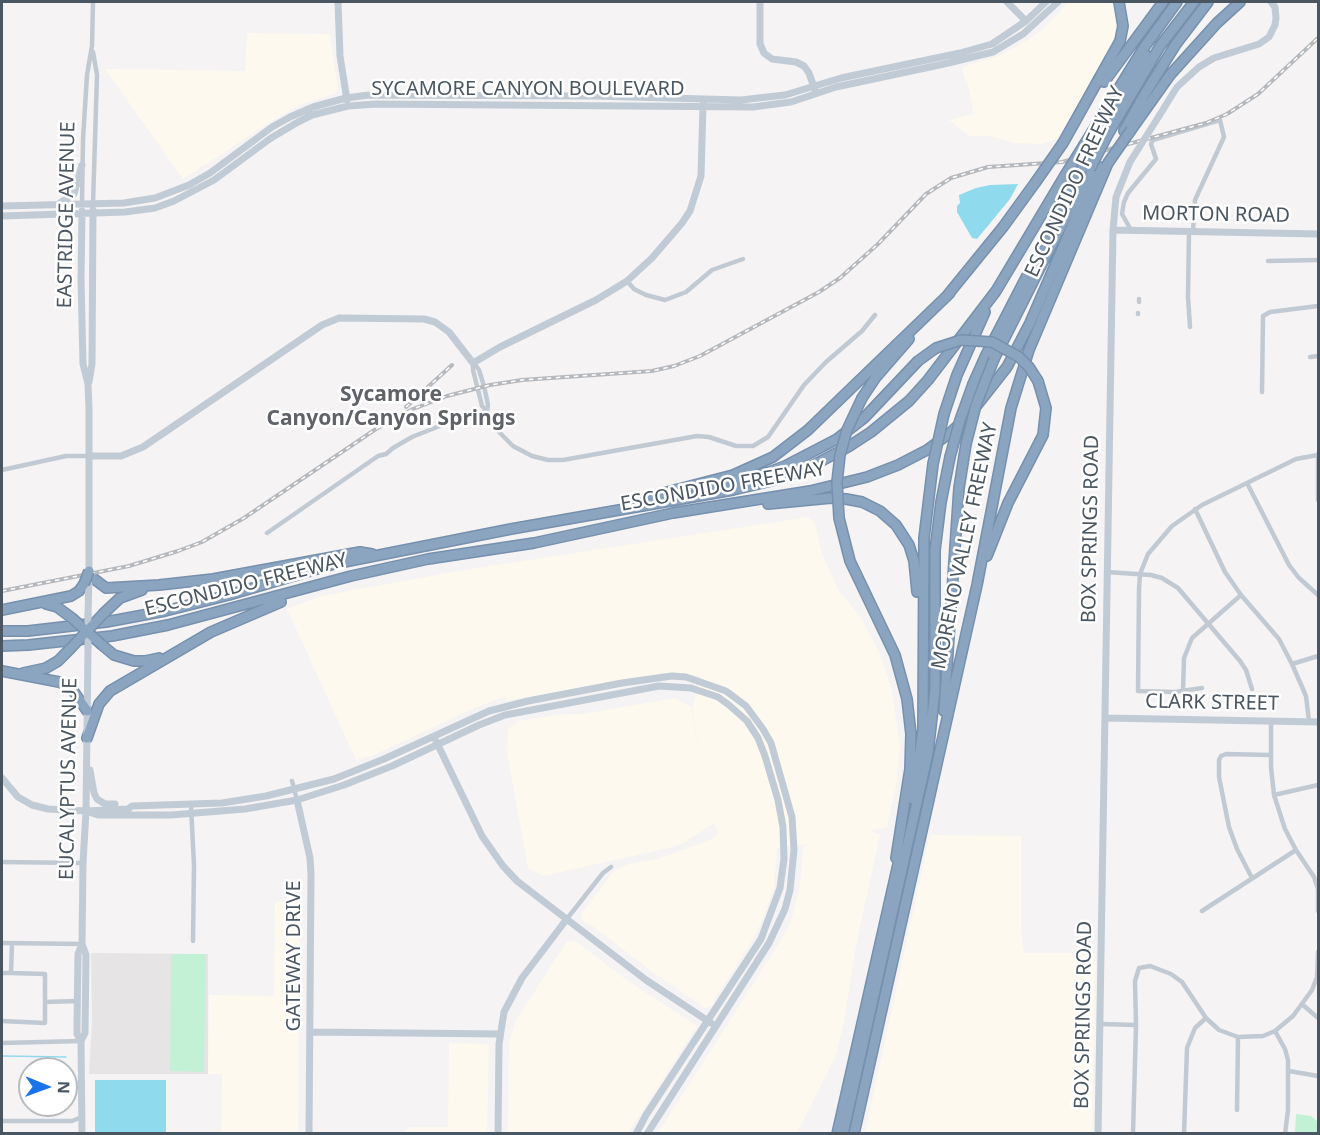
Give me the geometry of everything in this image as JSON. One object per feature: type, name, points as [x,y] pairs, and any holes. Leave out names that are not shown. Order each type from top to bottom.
[{"type":"highway","points":[[895,872],[896,847],[910,770],[911,734],[908,707],[895,655],[850,561],[839,518],[837,494],[840,455],[847,430],[862,398],[876,377],[1003,227],[1063,143],[1117,47],[1122,34],[1123,18],[1119,2]]},
{"type":"highway","points":[[1076,120],[1163,2]]},
{"type":"highway","name":"ESCONDIDO FREEWAY","points":[[2,631],[28,631],[106,622],[165,611],[334,564],[511,529],[734,490],[806,469],[848,447],[888,418],[928,380],[996,291],[1143,49],[1177,2]]},
{"type":"highway","points":[[939,752],[948,670],[959,488],[966,444],[976,405],[994,359],[1094,167],[1096,142],[1147,54],[1184,2]]},
{"type":"highway","name":"ESCONDIDO FREEWAY","points":[[2,646],[112,636],[168,625],[351,576],[428,559],[534,543],[673,513],[810,491],[867,477],[927,450],[970,414],[992,388],[1020,346],[1094,167],[1110,135],[1152,65],[1196,2]]},
{"type":"highway","points":[[1128,130],[1159,70],[1208,2]]},
{"type":"highway","points":[[843,1134],[928,753],[935,690],[935,550],[941,502],[960,420],[990,346],[1094,167],[1128,130],[1170,75],[1217,23],[1240,2]]},
{"type":"highway","name":"MORENO VALLEY FREEWAY","points":[[854,1134],[977,585],[1011,408],[1094,167]]},
{"type":"highway","name":"MORENO VALLEY FREEWAY","points":[[837,1134],[911,807],[921,752],[924,708],[924,538],[933,464],[944,414],[957,375],[971,340],[996,291]]},
{"type":"highway","points":[[511,529],[670,492],[733,475],[764,462],[808,430],[950,292]]},
{"type":"highway","points":[[652,503],[753,478],[811,454],[837,439],[864,418],[918,361],[936,348],[961,340],[992,342],[1019,357],[1029,367],[1038,381],[1046,408],[1043,435],[1002,516],[977,585]]},
{"type":"highway","points":[[673,513],[831,498],[846,499],[871,506],[896,525],[909,545],[914,561],[923,630]]},
{"type":"highway","points":[[2,610],[71,596],[79,591],[89,576],[106,588],[159,585],[213,579],[360,552],[380,555]]},
{"type":"highway","points":[[87,738],[99,704],[105,695],[178,650],[260,609],[351,576]]},
{"type":"highway","points":[[18,674],[46,668],[58,661],[120,597],[159,585]]},
{"type":"highway","points":[[43,603],[57,607],[114,655],[134,661],[155,660],[178,650]]},
{"type":"highway","points":[[2,671],[70,686],[87,711]]},
{"type":"street","name":"EASTRIDGE AVENUE","points":[[88,615],[88,384],[83,358],[81,279],[82,165],[87,75],[92,46],[93,2]]},
{"type":"street","points":[[338,2],[340,56],[347,102]]},
{"type":"street","points":[[760,2],[760,44],[764,53],[775,60],[802,64],[809,73],[815,91]]},
{"type":"street","points":[[1007,2],[1026,21]]},
{"type":"street","name":"SYCAMORE CANYON BOULEVARD","points":[[815,91],[841,78],[974,50],[992,44],[1026,21],[1046,2]]},
{"type":"street","name":"SYCAMORE CANYON BOULEVARD","points":[[2,206],[141,201],[166,195],[210,173],[272,127],[313,106],[379,95],[594,96],[703,103],[766,98],[836,87],[993,52],[1023,34],[1059,2]]},
{"type":"street","name":"BOX SPRINGS ROAD","points":[[1098,1134],[1113,230],[1116,197],[1130,162],[1177,87],[1199,67],[1214,58],[1259,44],[1269,37],[1276,18],[1272,2]]},
{"type":"street","name":"EASTRIDGE AVENUE","points":[[88,384],[92,364],[97,75],[92,46]]},
{"type":"street","name":"SYCAMORE CANYON BOULEVARD","points":[[2,216],[125,213],[155,208],[193,193],[286,128],[347,102]]},
{"type":"street","points":[[473,363],[500,347],[596,300],[627,281],[665,244],[682,223],[693,203],[702,166],[703,103]]},
{"type":"street","points":[[1131,230],[1122,214],[1124,202],[1128,193],[1156,159],[1151,144],[1153,140],[1220,120],[1224,137],[1196,200],[1191,231],[1188,297],[1190,327]]},
{"type":"street","points":[[226,172],[226,167],[236,154]]},
{"type":"street","points":[[58,204],[74,194],[82,165]]},
{"type":"street","name":"MORTON ROAD","points":[[1113,230],[1318,234]]},
{"type":"street","points":[[627,281],[640,292],[665,300],[686,292],[712,270],[743,259]]},
{"type":"street","points":[[1268,261],[1318,260]]},
{"type":"street","points":[[1262,392],[1263,316],[1270,312],[1318,306]]},
{"type":"street","points":[[2,470],[66,456],[121,456],[141,448],[322,325],[339,318],[424,319],[435,322],[449,332],[473,363],[482,406],[497,430],[513,446],[532,456],[548,460],[563,460],[697,436],[709,437],[736,446],[753,446],[768,437],[804,385],[826,362],[862,332],[875,315]]},
{"type":"street","points":[[1310,357],[1318,356]]},
{"type":"street","points":[[267,532],[378,456],[447,423],[487,411]]},
{"type":"street","points":[[1202,688],[1183,691],[1138,691],[1140,574],[1148,554],[1161,537],[1195,509],[1296,459],[1318,454],[1318,500]]},
{"type":"street","points":[[1248,483],[1289,565],[1299,578],[1318,595]]},
{"type":"street","points":[[1195,509],[1226,572],[1241,595],[1279,639],[1306,696],[1309,722]]},
{"type":"street","points":[[1107,572],[1140,574],[1170,583],[1183,594],[1240,661],[1246,670],[1252,689]]},
{"type":"street","points":[[1183,691],[1184,658],[1192,638],[1241,595]]},
{"type":"street","name":"EUCALYPTUS AVENUE","points":[[82,1134],[81,1041],[85,1033],[86,996],[86,955],[82,944],[88,615]]},
{"type":"street","points":[[1292,664],[1318,656]]},
{"type":"street","points":[[87,750],[97,799],[107,804],[132,806],[191,806],[244,800],[334,779],[369,766],[473,717],[510,705],[666,677],[686,677],[717,687],[746,706],[771,743],[787,798],[794,836],[793,869],[785,909],[775,931],[647,1134]]},
{"type":"street","points":[[86,811],[99,815],[191,814],[245,809],[297,800],[351,782],[505,715],[659,686],[684,686],[708,693],[729,705],[747,721],[758,738],[781,812],[784,866],[777,900],[764,933],[636,1134]]},
{"type":"street","name":"CLARK STREET","points":[[1106,718],[1318,722]]},
{"type":"street","points":[[1271,721],[1270,755],[1274,795],[1285,829],[1314,877],[1318,889],[1318,911]]},
{"type":"street","points":[[434,736],[482,836],[493,853],[518,881],[646,980],[715,1026]]},
{"type":"street","points":[[1252,878],[1229,827],[1219,777],[1219,760],[1226,754],[1270,755]]},
{"type":"street","points":[[2,778],[12,792],[32,805],[56,810],[86,811],[132,806]]},
{"type":"street","name":"GATEWAY DRIVE","points":[[292,781],[310,858],[311,874],[309,1134]]},
{"type":"street","points":[[1274,795],[1318,785]]},
{"type":"street","points":[[191,806],[194,865],[193,941]]},
{"type":"street","points":[[1202,910],[1296,850]]},
{"type":"street","points":[[2,862],[83,863]]},
{"type":"street","points":[[498,1134],[500,1034],[504,1012],[516,987],[603,873],[611,867]]},
{"type":"street","points":[[2,943],[82,944]]},
{"type":"street","points":[[11,973],[12,943]]},
{"type":"street","name":"EUCALYPTUS AVENUE","points":[[81,1041],[77,1034],[78,954],[82,944]]},
{"type":"street","points":[[1133,1134],[1135,981],[1139,968],[1150,966],[1171,974],[1182,982],[1206,1018],[1219,1030],[1238,1037],[1263,1036],[1275,1031],[1303,1005],[1317,977],[1318,952]]},
{"type":"street","points":[[2,973],[45,974],[45,1023],[2,1021]]},
{"type":"street","points":[[45,1002],[78,1002]]},
{"type":"street","points":[[1303,1005],[1318,1018]]},
{"type":"street","points":[[1184,1134],[1187,1048],[1196,1028],[1206,1018]]},
{"type":"street","points":[[1100,1024],[1136,1025]]},
{"type":"street","points":[[1275,1031],[1285,1049],[1289,1071],[1285,1134]]},
{"type":"street","points":[[310,1032],[500,1034]]},
{"type":"street","points":[[1237,1110],[1238,1037]]},
{"type":"street","points":[[2,1043],[81,1041]]},
{"type":"street","points":[[1289,1071],[1318,1076]]},
{"type":"street","points":[[2,1121],[72,1121],[82,1117]]},
{"type":"shaded area","points":[[1069,2],[1111,2],[1115,12],[1115,35],[1082,101],[1057,139],[1042,144],[1015,143],[988,136],[969,136],[949,120],[974,114],[962,67],[1001,55],[1029,39],[1043,29]]},
{"type":"shaded area","points":[[247,33],[330,34],[338,90],[334,94],[301,104],[183,179],[105,69],[245,71]]},
{"type":"shaded area","points":[[808,517],[815,523],[822,554],[839,591],[860,616],[880,654],[892,690],[900,746],[897,781],[887,827],[870,831],[880,835],[855,950],[844,1023],[836,1055],[797,1133],[658,1133],[786,932],[800,885],[803,847],[810,844],[777,848],[774,888],[761,923],[714,1003],[711,1007],[705,1008],[583,921],[581,914],[614,871],[629,864],[658,859],[712,839],[718,833],[714,823],[682,844],[673,847],[543,876],[528,868],[507,753],[508,729],[519,721],[563,714],[582,714],[675,698],[691,707],[704,777],[692,708],[701,676],[662,673],[506,701],[506,697],[474,708],[372,756],[356,760],[287,609],[321,596],[470,569]]},
{"type":"shaded area","points":[[930,835],[1021,836],[1021,933],[1024,953],[1096,953],[1092,1133],[865,1133]]},
{"type":"shaded area","points":[[275,902],[300,902],[298,1133],[221,1133],[222,1074],[208,1074],[209,995],[274,996]]},
{"type":"shaded area","points":[[567,941],[577,942],[628,981],[697,1026],[628,1133],[508,1133],[509,1043],[515,1022]]},
{"type":"shaded area","points":[[91,953],[208,954],[208,1074],[89,1074],[92,1021]]},
{"type":"shaded area","points":[[449,1043],[489,1044],[487,1133],[404,1133],[409,1127],[448,1127]]},
{"type":"green space","points":[[171,954],[206,954],[204,1072],[170,1071]]},
{"type":"green space","points":[[1296,1114],[1311,1116],[1318,1122],[1318,1133],[1295,1133]]},
{"type":"water","points":[[1018,184],[1010,199],[977,239],[972,238],[957,212],[957,206],[960,203],[959,195],[990,185]]},
{"type":"water","points":[[95,1080],[166,1080],[166,1133],[95,1133]]},
{"type":"waterway","points":[[2,1056],[66,1057]]},
{"type":"railway","points":[[2,591],[129,566],[202,542],[244,518],[376,429],[413,409],[447,396],[522,380],[652,371],[700,356],[819,292],[840,278],[878,244],[926,194],[951,178],[988,167],[1062,162],[1206,123],[1227,114],[1258,94],[1318,38]]},
{"type":"railway","points":[[406,407],[452,365]]},
{"type":"district","name":"Sycamore Canyon/Canyon Springs","points":[[391,407]]}]
